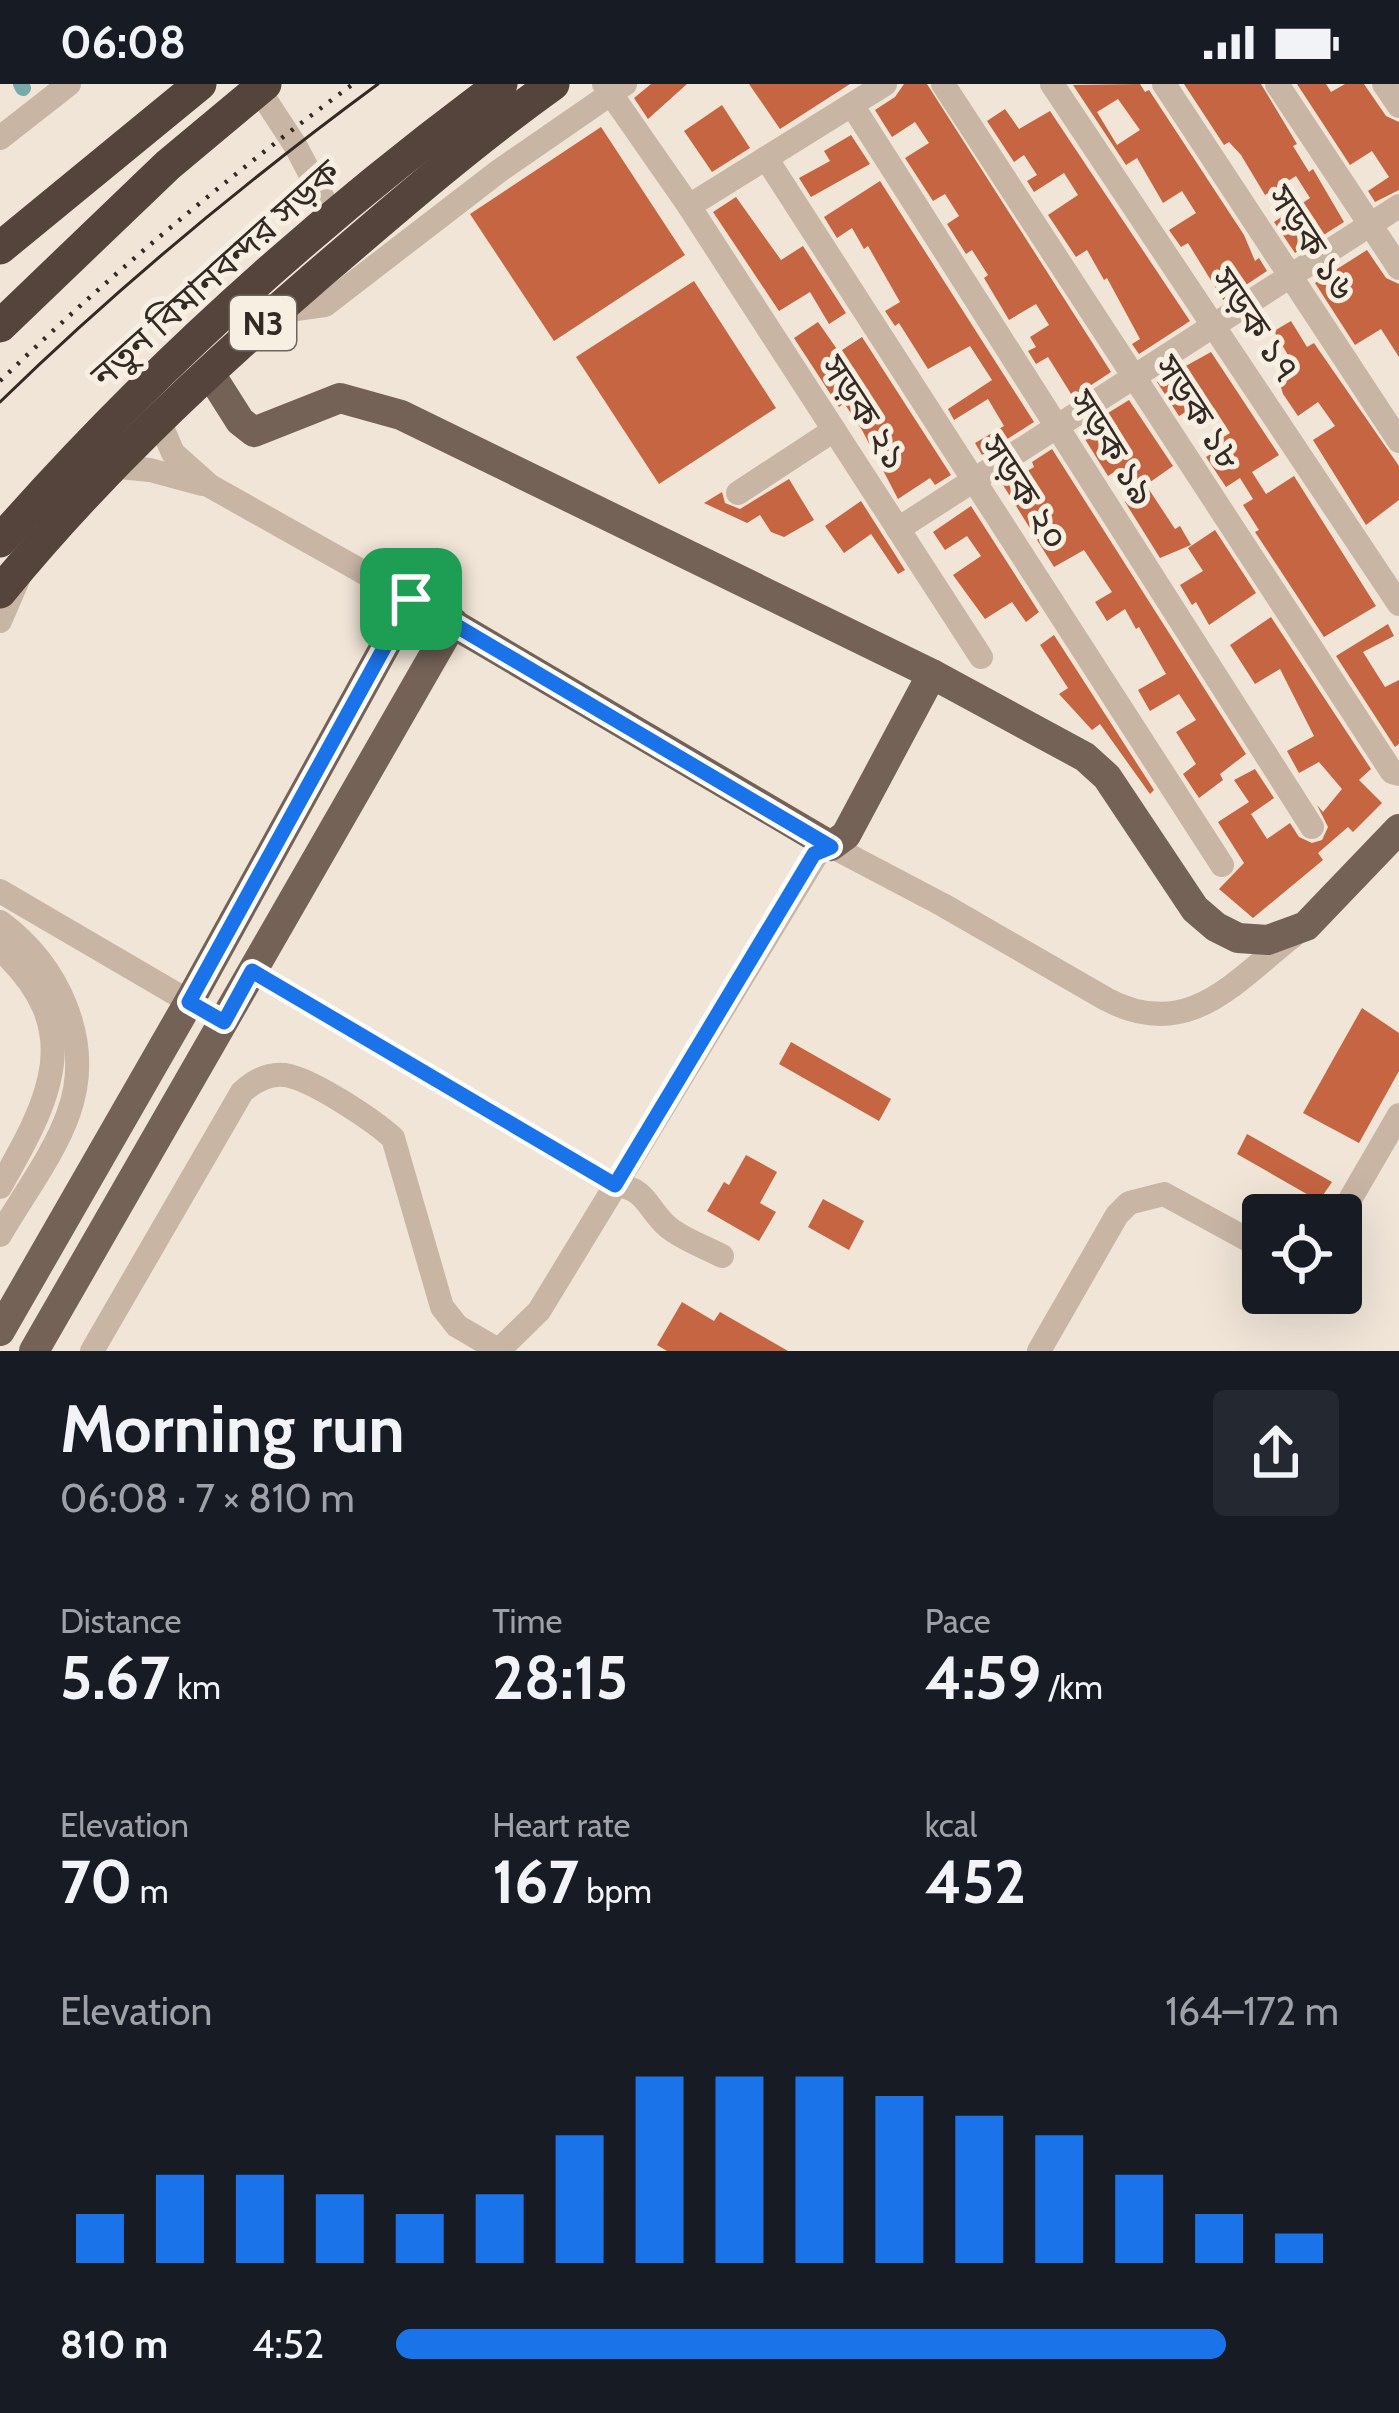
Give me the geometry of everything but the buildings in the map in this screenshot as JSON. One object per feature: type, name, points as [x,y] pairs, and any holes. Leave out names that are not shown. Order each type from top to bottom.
[{"type":"highway","points":[[0,248],[200,84]]},
{"type":"highway","points":[[0,326],[93,234],[265,84]]},
{"type":"highway","name":"নতুন বিমানবন্দর সড়ক","points":[[0,592],[12,552],[110,418],[334,219],[501,84]]},
{"type":"highway","name":"নতুন বিমানবন্দর সড়ক","points":[[12,552],[274,312],[451,161],[553,84]]},
{"type":"main road","points":[[208,372],[248,430],[262,431],[328,399],[401,415],[932,674],[1084,757],[1106,777],[1195,909],[1238,938],[1259,941],[1306,926],[1399,830]]},
{"type":"main road","points":[[0,1331],[189,1002],[411,599],[831,847],[846,835],[932,674]]},
{"type":"main road","points":[[34,1351],[453,622]]},
{"type":"street","points":[[0,138],[69,84]]},
{"type":"street","points":[[254,84],[295,146],[334,219]]},
{"type":"street","points":[[689,206],[885,84]]},
{"type":"street","name":"সড়ক ১৮","points":[[943,84],[1392,772],[1399,775]]},
{"type":"street","name":"সড়ক ১৭","points":[[1052,84],[1399,604]]},
{"type":"street","name":"সড়ক ১৬","points":[[1164,84],[1399,441]]},
{"type":"street","points":[[1276,84],[1399,268]]},
{"type":"street","points":[[1384,84],[1399,106]]},
{"type":"street","points":[[274,312],[325,305],[613,87]]},
{"type":"street","name":"সড়ক ২১","points":[[613,87],[981,657]]},
{"type":"street","name":"সড়ক ১৯","points":[[852,104],[1312,827]]},
{"type":"street","name":"সড়ক ২০","points":[[766,158],[1222,865]]},
{"type":"street","points":[[898,529],[1399,206]]},
{"type":"street","points":[[158,418],[173,453],[210,486],[411,599]]},
{"type":"street","points":[[738,493],[834,430]]},
{"type":"street","points":[[109,466],[151,470],[210,486]]},
{"type":"street","points":[[0,622],[12,552]]},
{"type":"street","points":[[92,1351],[242,1092],[272,1075],[312,1086],[393,1138],[442,1307],[457,1327],[499,1351],[538,1311],[814,854],[831,847],[921,896],[942,914],[1098,1008],[1146,1020],[1184,1026],[1213,1018],[1250,993],[1271,961],[1306,926]]},
{"type":"street","points":[[0,891],[224,1022]]},
{"type":"street","points":[[0,922],[34,951],[50,974],[71,1022],[77,1058],[68,1115],[0,1234]]},
{"type":"street","points":[[0,950],[33,984],[49,1016],[54,1046],[47,1098],[0,1187]]},
{"type":"street","points":[[252,971],[615,1185],[630,1186],[645,1196],[668,1228],[722,1256]]},
{"type":"street","points":[[1353,1194],[1399,1115]]},
{"type":"street","points":[[1039,1351],[1117,1215],[1138,1199],[1164,1194],[1242,1237]]},
{"type":"waterway","points":[[21,84],[23,88]]},
{"type":"tram line","points":[[0,402],[183,237],[378,84]]},
{"type":"railway","points":[[0,381],[171,227],[353,84]]},
{"type":"route","points":[[411,599],[831,847],[814,854],[615,1185],[252,971],[224,1022],[189,1002],[411,599]]}]
